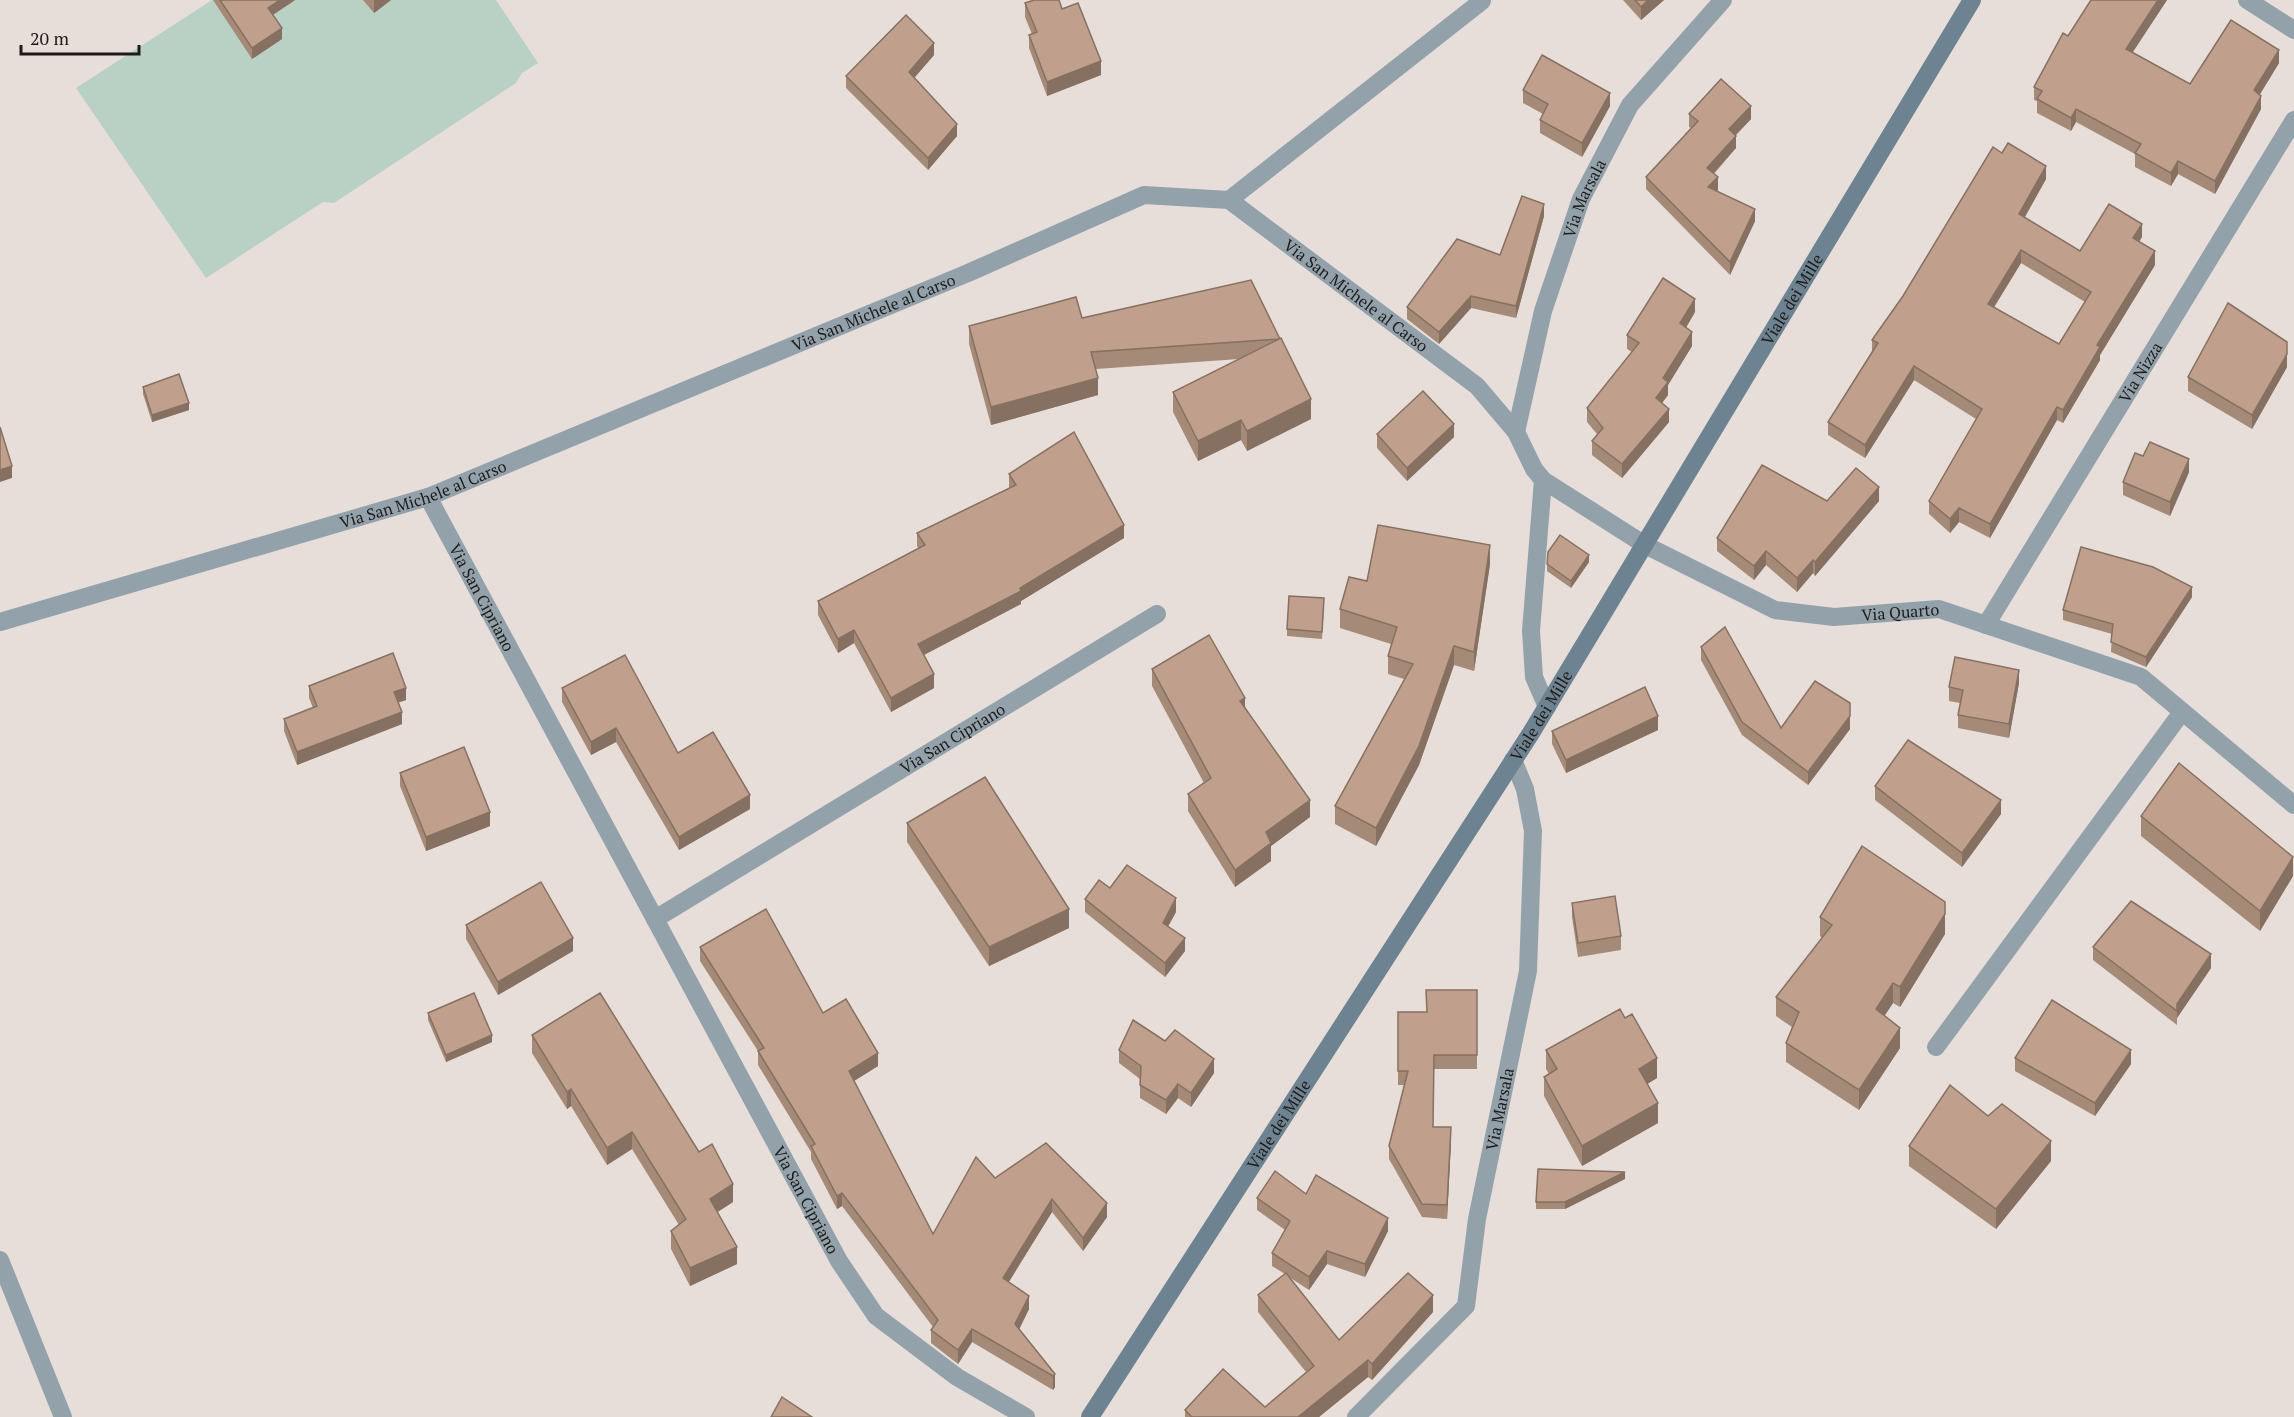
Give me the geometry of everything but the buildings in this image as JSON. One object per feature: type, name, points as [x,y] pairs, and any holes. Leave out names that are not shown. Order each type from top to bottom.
[{"type":"main road","name":"Viale dei Mille","points":[[1090,1417],[1547,707],[1616,587],[1645,545],[1972,0]]},
{"type":"street","name":"Via Marsala","points":[[1516,432],[1543,311],[1581,199],[1630,105],[1723,0]]},
{"type":"street","points":[[2247,0],[2294,30]]},
{"type":"street","points":[[1229,200],[1482,1]]},
{"type":"street","name":"Via Nizza","points":[[1986,625],[2294,120]]},
{"type":"street","name":"Via San Michele al Carso","points":[[0,622],[428,497],[968,273],[1144,195],[1229,200],[1477,386],[1516,432],[1534,469],[1543,480],[1645,545]]},
{"type":"street","points":[[1543,480],[1531,631],[1534,676],[1547,707]]},
{"type":"street","name":"Via San Cipriano","points":[[428,497],[839,1261],[876,1317],[957,1377],[1026,1417]]},
{"type":"street","name":"Via Quarto","points":[[1645,545],[1775,610],[1834,617],[1939,609],[2141,677],[2294,805]]},
{"type":"street","name":"Via San Cipriano","points":[[655,920],[1157,614]]},
{"type":"street","points":[[1936,1047],[2182,712]]},
{"type":"street","name":"Via Marsala","points":[[1356,1417],[1466,1306],[1477,1219],[1528,971],[1533,831],[1525,789],[1513,760]]},
{"type":"street","points":[[0,1260],[63,1417]]},
{"type":"green space","points":[[212,0],[496,0],[538,63],[522,73],[516,83],[334,203],[323,202],[206,278],[76,88]]}]
